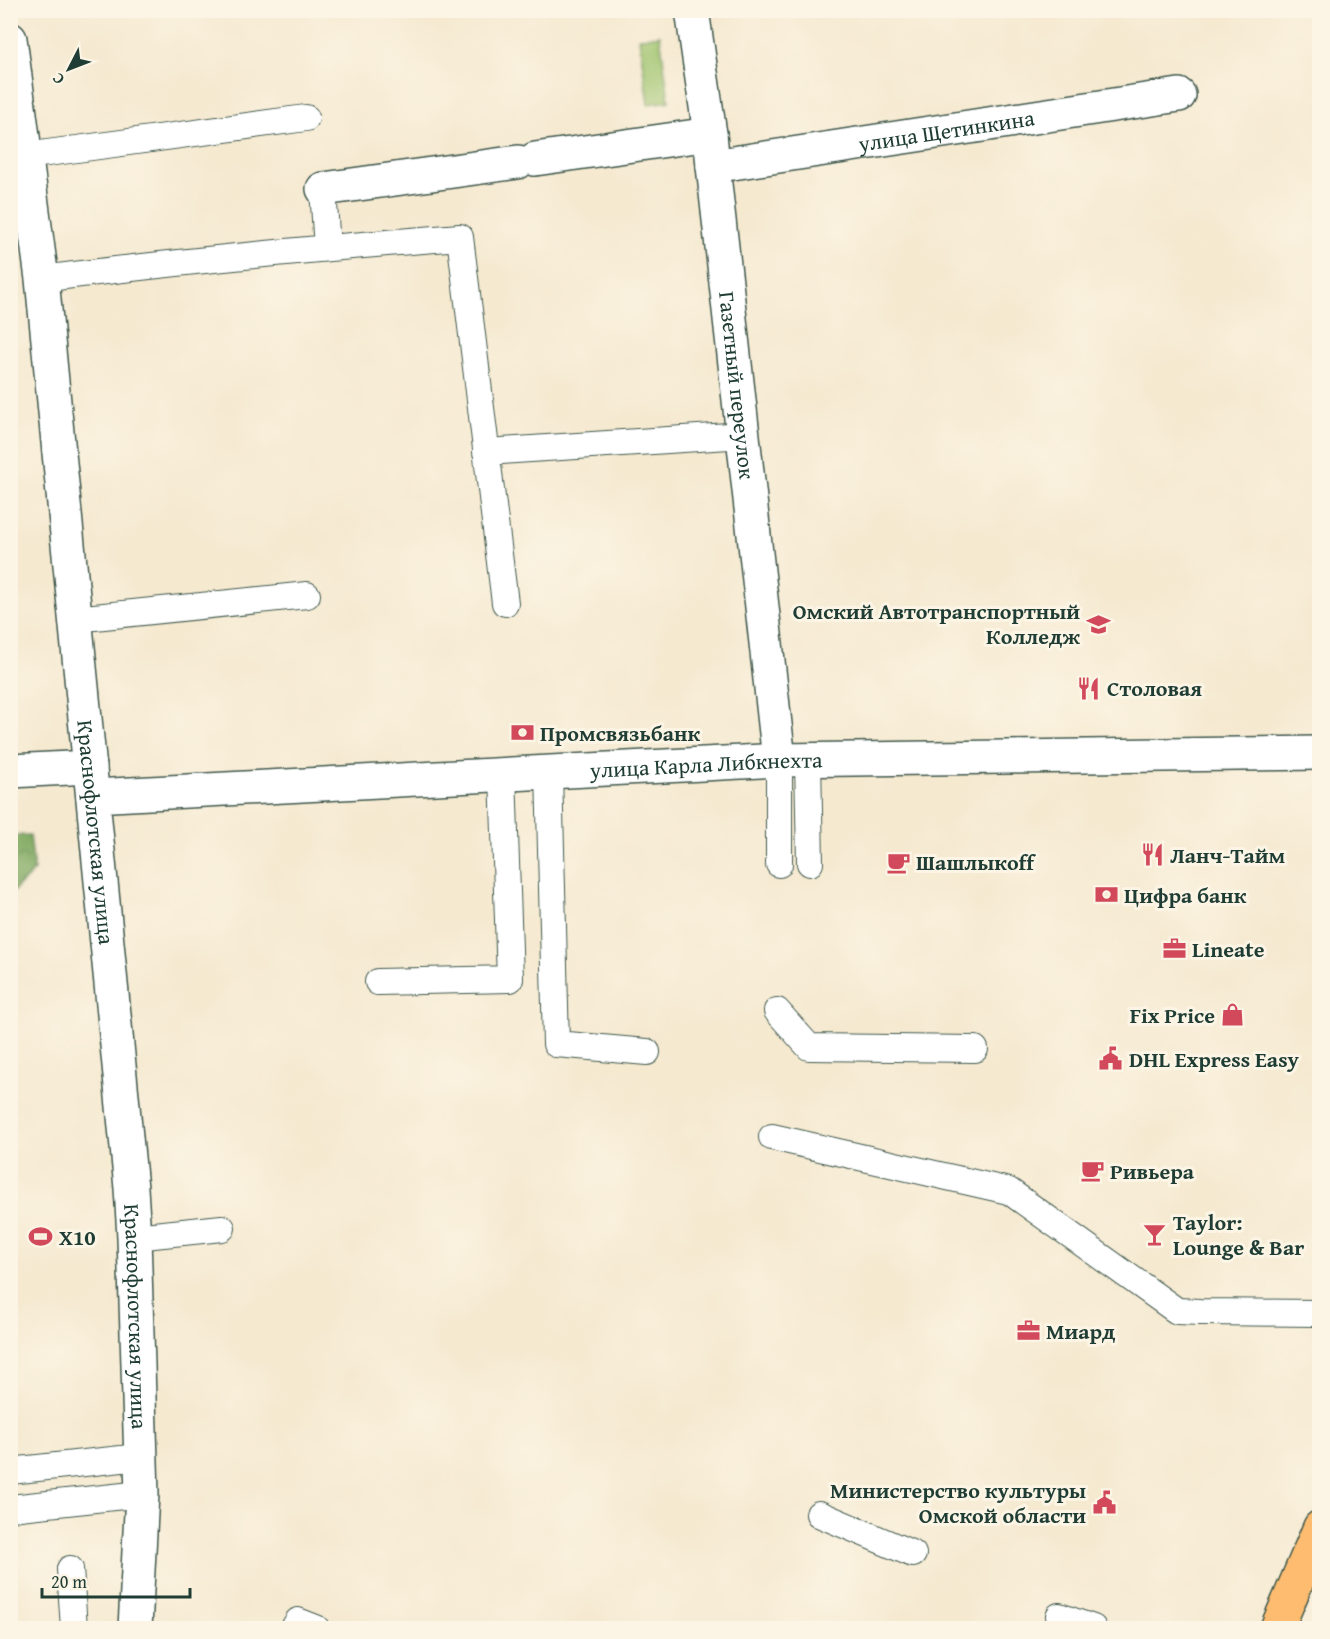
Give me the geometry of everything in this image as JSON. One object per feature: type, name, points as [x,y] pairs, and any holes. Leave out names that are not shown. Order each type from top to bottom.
[{"type":"main road","points":[[1277,1629],[1320,1527]]},
{"type":"street","name":"Газетный переулок","points":[[692,10],[710,134],[744,435],[794,760]]},
{"type":"street","name":"Краснофлотская улица","points":[[10,39],[42,279],[130,1176],[142,1494],[135,1629]]},
{"type":"street","name":"улица Щетинкина","points":[[713,166],[1179,95]]},
{"type":"street","points":[[323,189],[710,134]]},
{"type":"street","name":"улица Карла Либкнехта","points":[[10,771],[92,782],[503,774],[794,760],[1320,753]]},
{"type":"lane","points":[[25,156],[306,118]]},
{"type":"lane","points":[[323,189],[327,248]]},
{"type":"lane","points":[[42,279],[327,248],[460,237],[505,603]]},
{"type":"lane","points":[[486,452],[744,435]]},
{"type":"lane","points":[[75,619],[307,595]]},
{"type":"lane","points":[[794,760],[810,864]]},
{"type":"lane","points":[[779,864],[794,760]]},
{"type":"lane","points":[[549,772],[556,1044],[647,1052]]},
{"type":"lane","points":[[378,982],[510,979],[503,774]]},
{"type":"lane","points":[[777,1011],[809,1047],[975,1049]]},
{"type":"lane","points":[[772,1137],[1009,1191],[1177,1311],[1320,1313]]},
{"type":"lane","points":[[134,1237],[222,1228]]},
{"type":"lane","points":[[10,1471],[140,1457]]},
{"type":"lane","points":[[10,1508],[142,1494]]},
{"type":"lane","points":[[819,1514],[913,1554]]},
{"type":"lane","points":[[70,1569],[74,1629]]},
{"type":"lane","points":[[1059,1616],[1093,1629]]},
{"type":"lane","points":[[294,1629],[298,1621],[316,1629]]},
{"type":"green space","points":[[660,35],[669,101],[648,104],[639,38]]},
{"type":"green space","points":[[30,835],[34,871],[11,894],[11,836]]},
{"type":"place","name":"Омский Автотранспортный Колледж","points":[[1098,624]]},
{"type":"place","name":"Столовая","points":[[1089,688]]},
{"type":"place","name":"Промсвязьбанк","points":[[522,733]]},
{"type":"place","name":"Ланч-Тайм","points":[[1152,855]]},
{"type":"place","name":"Шашлыкoff","points":[[898,862]]},
{"type":"place","name":"Цифра банк","points":[[1106,895]]},
{"type":"place","name":"Lineate","points":[[1174,949]]},
{"type":"place","name":"Fix Price","points":[[1233,1015]]},
{"type":"place","name":"DHL Express Easy","points":[[1111,1059]]},
{"type":"place","name":"Ривьера","points":[[1092,1171]]},
{"type":"place","name":"Taylor: Lounge & Bar","points":[[1155,1235]]},
{"type":"place","name":"Х10","points":[[41,1237]]},
{"type":"place","name":"Миард","points":[[1028,1331]]},
{"type":"place","name":"Министерство культуры Омской области","points":[[1104,1503]]}]
